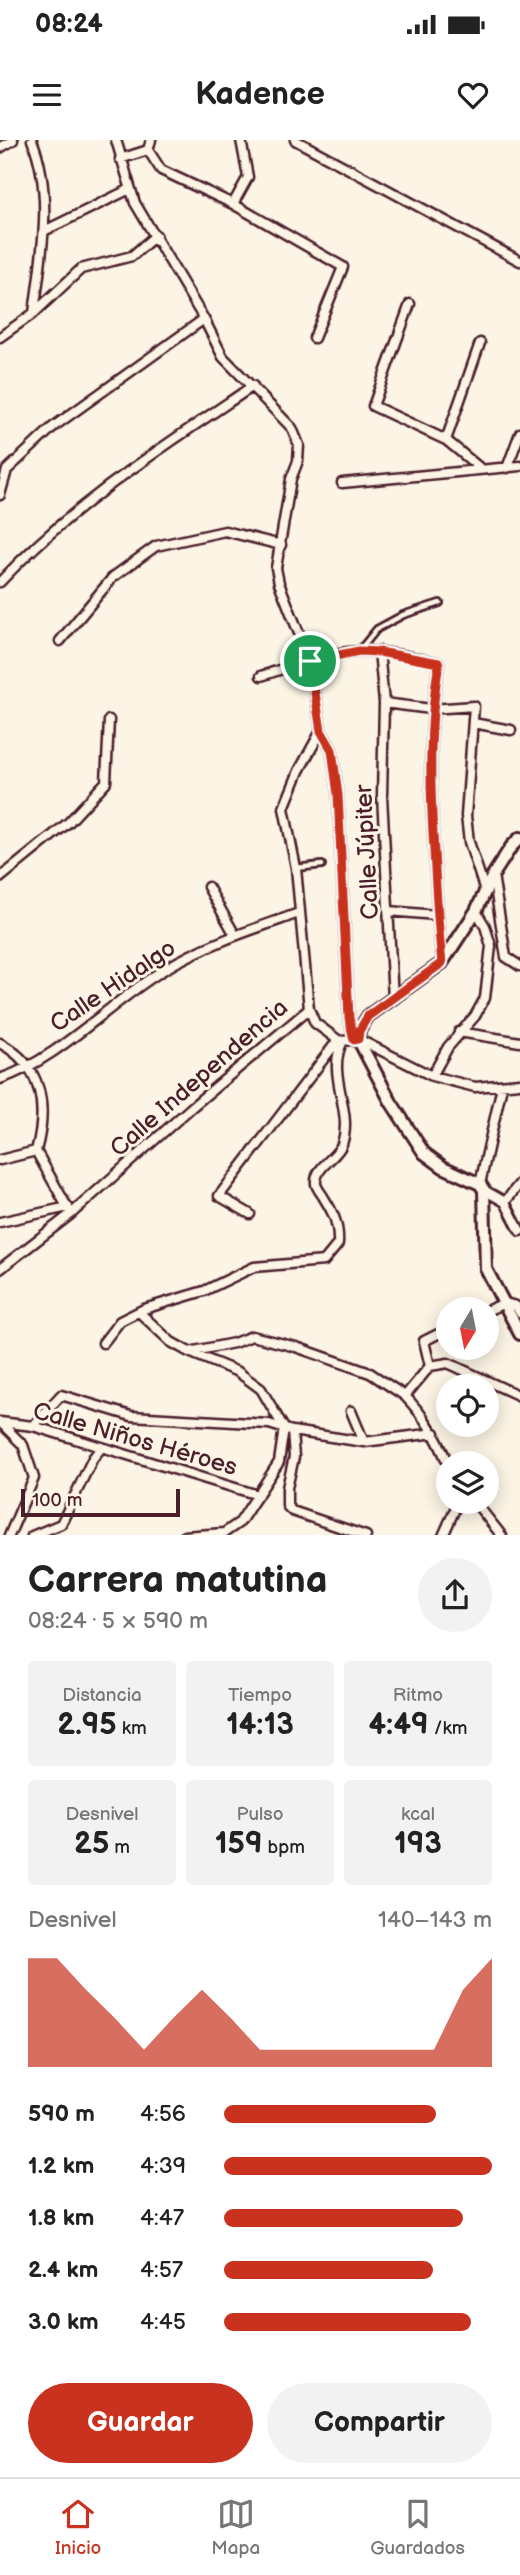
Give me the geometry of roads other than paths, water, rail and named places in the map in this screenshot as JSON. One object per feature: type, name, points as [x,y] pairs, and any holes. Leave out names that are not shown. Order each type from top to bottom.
[{"type":"street","points":[[0,148],[13,140]]},
{"type":"street","points":[[32,140],[41,176],[44,231],[34,313]]},
{"type":"street","points":[[116,140],[135,203],[204,318],[223,357],[292,428],[299,445],[298,461],[290,479],[276,568],[279,583],[310,661],[321,731],[332,750],[338,795],[349,1018],[356,1039],[391,1102],[424,1153],[443,1167],[505,1202],[520,1231]]},
{"type":"street","points":[[150,140],[148,150],[161,170],[233,204],[342,267],[314,338]]},
{"type":"street","points":[[233,204],[248,177],[241,140]]},
{"type":"street","points":[[295,140],[520,261]]},
{"type":"street","points":[[120,159],[148,150]]},
{"type":"street","points":[[44,231],[130,189]]},
{"type":"street","points":[[0,337],[34,313],[81,269],[132,256],[156,235]]},
{"type":"street","points":[[410,304],[373,406],[446,440],[481,469]]},
{"type":"street","points":[[0,495],[7,470],[53,427],[204,318]]},
{"type":"street","points":[[446,440],[480,343]]},
{"type":"street","points":[[0,582],[80,507],[119,477],[253,386]]},
{"type":"street","points":[[507,468],[520,433]]},
{"type":"street","points":[[342,483],[520,466]]},
{"type":"street","points":[[61,641],[113,577],[156,546],[226,531],[281,545]]},
{"type":"street","points":[[261,676],[310,661],[359,651],[439,663],[431,709],[430,805],[436,915],[442,963]]},
{"type":"street","name":"Calle Júpiter","points":[[379,652],[384,703],[382,796],[393,999]]},
{"type":"street","points":[[384,703],[431,709],[474,706],[466,816],[469,842],[485,891]]},
{"type":"street","points":[[0,878],[69,822],[106,782],[109,720]]},
{"type":"street","points":[[473,723],[511,730]]},
{"type":"street","name":"Calle Independencia","points":[[0,1269],[309,1009],[296,868],[284,808],[299,771],[321,731]]},
{"type":"street","points":[[356,1039],[368,1016],[442,963],[477,912],[493,874],[520,838]]},
{"type":"street","points":[[493,874],[506,957],[520,966]]},
{"type":"street","points":[[208,887],[235,935]]},
{"type":"street","points":[[389,911],[436,915]]},
{"type":"street","points":[[432,1076],[459,1032],[475,1016],[485,998],[491,946],[477,912]]},
{"type":"street","name":"Calle Hidalgo","points":[[0,1079],[30,1066],[166,968],[235,935],[299,913]]},
{"type":"street","points":[[309,1009],[315,1023],[340,1040],[356,1039],[432,1076],[475,1087],[520,1083]]},
{"type":"street","points":[[459,1032],[520,1042]]},
{"type":"street","points":[[250,1214],[219,1196],[340,1040]]},
{"type":"street","points":[[103,1343],[120,1321],[139,1312],[204,1291],[254,1266],[324,1261],[338,1244],[339,1225],[316,1185],[318,1174],[337,1155],[343,1140],[344,1118],[336,1058],[340,1040]]},
{"type":"street","points":[[0,1043],[30,1066],[39,1090],[42,1128],[36,1151],[69,1211],[0,1222]]},
{"type":"street","points":[[502,1086],[482,1187],[486,1269],[520,1334]]},
{"type":"street","points":[[0,1160],[36,1151]]},
{"type":"street","points":[[505,1202],[520,1183]]},
{"type":"street","points":[[499,1306],[505,1303],[516,1306],[520,1313]]},
{"type":"street","points":[[139,1312],[171,1342],[238,1372],[261,1389],[288,1430],[294,1457],[287,1488],[287,1506],[292,1511],[366,1535]]},
{"type":"street","points":[[429,1366],[424,1340],[436,1334]]},
{"type":"street","points":[[189,1352],[234,1343],[252,1336],[296,1347],[370,1373],[405,1396],[421,1412],[443,1451]]},
{"type":"street","points":[[405,1396],[429,1366],[448,1363],[520,1396]]},
{"type":"street","points":[[33,1426],[61,1395],[131,1416],[256,1423],[364,1442],[435,1433]]},
{"type":"street","points":[[351,1411],[364,1442]]},
{"type":"street","points":[[0,1422],[23,1445],[34,1478],[9,1535]]},
{"type":"street","name":"Calle Niños Héroes","points":[[0,1422],[33,1426],[258,1495]]},
{"type":"street","points":[[184,1535],[224,1533],[240,1521],[279,1462],[288,1430]]},
{"type":"street","points":[[32,1535],[61,1524],[93,1458],[102,1447]]},
{"type":"street","points":[[443,1535],[453,1514]]},
{"type":"street","points":[[485,1514],[502,1535]]},
{"type":"lane","points":[[359,651],[377,629],[403,615],[440,603]]},
{"type":"lane","points":[[296,868],[322,865]]}]
